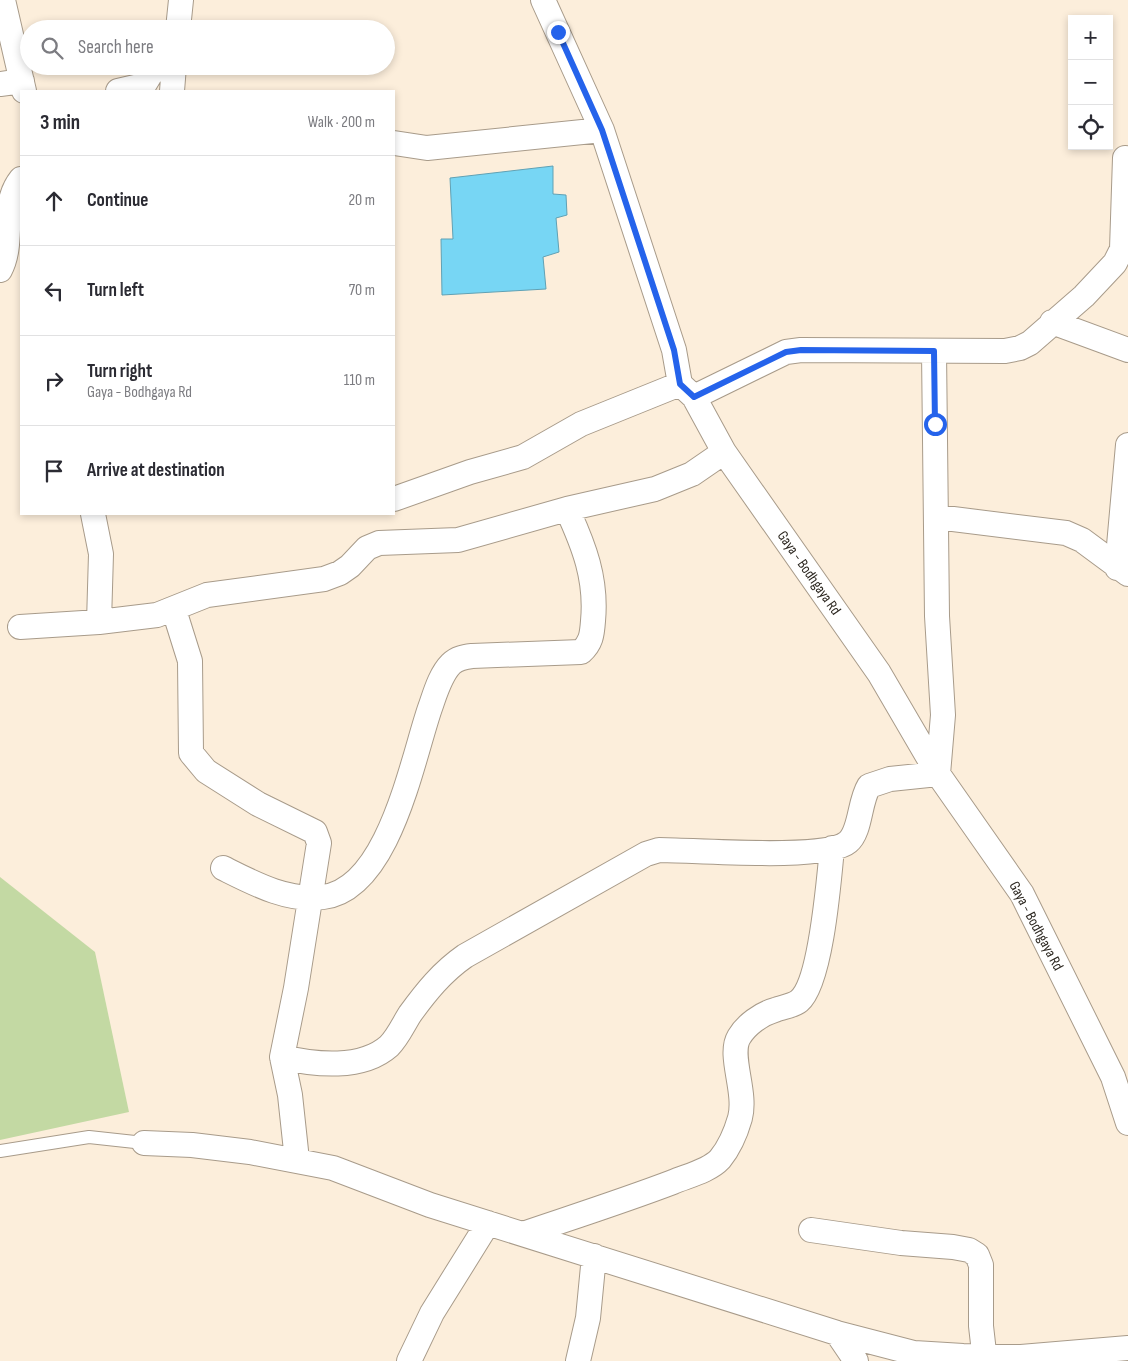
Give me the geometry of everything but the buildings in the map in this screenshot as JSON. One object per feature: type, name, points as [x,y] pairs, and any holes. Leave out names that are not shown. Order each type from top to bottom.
[{"type":"street","points":[[3,0],[16,85]]},
{"type":"street","points":[[179,20],[181,0]]},
{"type":"street","name":"Gaya - Bodhgaya Rd","points":[[543,0],[602,130],[687,391],[724,452],[879,672],[938,774],[1022,894],[1113,1077],[1128,1123]]},
{"type":"street","points":[[122,90],[144,85],[150,75]]},
{"type":"street","points":[[172,90],[173,75]]},
{"type":"street","points":[[395,143],[427,148],[602,130]]},
{"type":"street","points":[[395,499],[470,472],[523,457],[581,424],[687,391],[786,352],[801,350],[1005,351],[1020,348],[1040,335],[1052,322],[1103,278],[1115,263],[1122,249],[1125,158]]},
{"type":"street","points":[[0,270],[5,252],[10,196],[20,181]]},
{"type":"street","points":[[1052,322],[1128,350]]},
{"type":"street","points":[[282,1056],[328,1063],[346,1062],[381,1052],[390,1044],[419,1002],[445,970],[465,956],[646,854],[659,850],[768,852],[817,851],[832,848],[848,842],[854,832],[859,822],[860,806],[868,786],[890,779],[938,774],[943,715],[938,641],[934,351]]},
{"type":"street","points":[[1123,571],[1128,445]]},
{"type":"street","points":[[20,626],[99,622],[157,615],[174,610],[207,595],[324,579],[340,573],[350,566],[367,548],[379,543],[458,540],[567,509],[671,483],[692,474],[724,452]]},
{"type":"street","points":[[223,868],[262,887],[309,898],[324,898],[346,890],[366,870],[382,846],[408,778],[438,686],[451,663],[460,658],[472,656],[581,652],[588,645],[592,635],[595,591],[582,541],[567,509]]},
{"type":"street","points":[[93,515],[101,554],[99,622]]},
{"type":"street","points":[[937,518],[1066,533],[1082,540],[1123,571]]},
{"type":"street","points":[[174,610],[190,660],[191,753],[206,771],[258,804],[315,832],[319,843],[296,988],[282,1056],[290,1095],[297,1160]]},
{"type":"street","points":[[523,1234],[652,1190],[693,1174],[719,1159],[736,1132],[743,1100],[735,1050],[738,1038],[747,1026],[773,1010],[798,1002],[807,993],[824,921],[832,848]]},
{"type":"street","points":[[144,1143],[215,1147],[297,1160],[333,1168],[430,1205],[837,1334],[914,1353],[985,1359],[1128,1348]]},
{"type":"street","points":[[409,1361],[432,1313],[488,1223]]},
{"type":"street","points":[[811,1230],[901,1243],[953,1247],[969,1250],[977,1255],[981,1265],[981,1326],[985,1359]]},
{"type":"street","points":[[578,1361],[588,1318],[594,1256]]},
{"type":"street","points":[[837,1334],[856,1361]]},
{"type":"lane","points":[[0,1151],[89,1137],[144,1143]]},
{"type":"green space","points":[[0,877],[95,952],[129,1112],[0,1140]]},
{"type":"water","points":[[553,166],[553,194],[566,195],[567,215],[556,218],[559,252],[543,257],[546,289],[442,295],[441,239],[453,239],[450,178]]},
{"type":"route","points":[[558,32],[602,130],[674,350],[680,384],[694,397],[770,358],[786,352],[801,350],[934,351],[935,424]]}]
